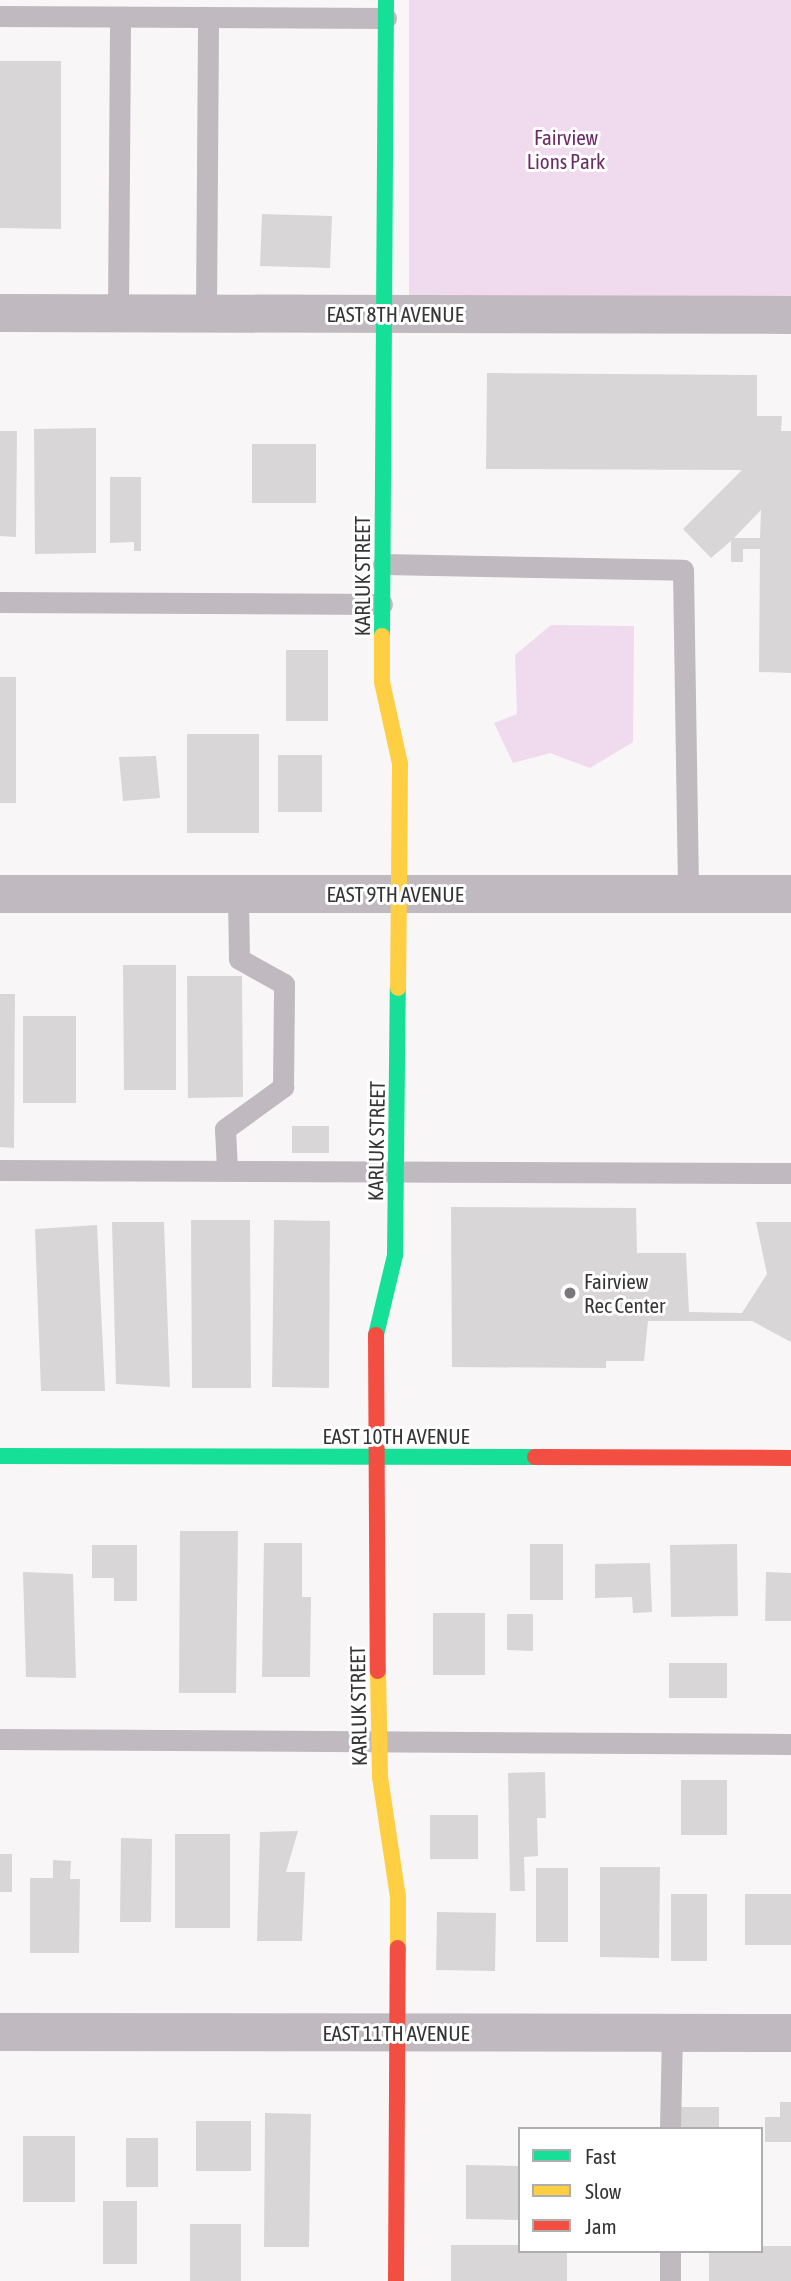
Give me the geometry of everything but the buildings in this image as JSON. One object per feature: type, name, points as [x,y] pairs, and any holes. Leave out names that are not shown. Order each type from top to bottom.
[{"type":"street","name":"KARLUK STREET","points":[[386,9],[383,682],[400,764],[399,894],[395,1255],[373,1347],[380,1777],[398,1897],[396,2281]]},
{"type":"street","name":"EAST 8TH AVENUE","points":[[0,313],[791,315]]},
{"type":"street","name":"EAST 9TH AVENUE","points":[[0,894],[791,894]]},
{"type":"street","name":"EAST 10TH AVENUE","points":[[0,1456],[791,1458]]},
{"type":"street","name":"EAST 11TH AVENUE","points":[[0,2032],[791,2033]]},
{"type":"lane","points":[[0,16],[34,8],[120,17],[208,17],[386,9]]},
{"type":"lane","points":[[118,314],[120,17]]},
{"type":"lane","points":[[206,314],[208,17]]},
{"type":"lane","points":[[383,564],[683,570],[688,894]]},
{"type":"lane","points":[[0,602],[383,604]]},
{"type":"lane","points":[[227,1169],[225,1129],[283,1087],[284,984],[239,959],[238,894]]},
{"type":"lane","points":[[0,1170],[791,1173]]},
{"type":"lane","points":[[0,1740],[791,1744]]},
{"type":"lane","points":[[670,2127],[672,2033]]},
{"type":"lane","points":[[670,2253],[670,2281]]},
{"type":"green space","name":"Fairview Lions Park","points":[[409,0],[791,0],[791,296],[409,302]]},
{"type":"green space","points":[[551,625],[634,626],[633,742],[590,768],[550,753],[513,763],[494,723],[517,714],[515,655]]},
{"type":"traffic: fast","points":[[382,636],[386,0]]},
{"type":"traffic: fast","points":[[376,1335],[395,1255],[398,988]]},
{"type":"traffic: fast","points":[[0,1456],[535,1457]]},
{"type":"traffic: slow","points":[[382,636],[382,682],[400,764],[398,988]]},
{"type":"traffic: slow","points":[[378,1671],[380,1777],[398,1897],[398,1948]]},
{"type":"traffic: jam","points":[[376,1335],[378,1671]]},
{"type":"traffic: jam","points":[[535,1457],[791,1458]]},
{"type":"traffic: jam","points":[[396,2281],[398,1948]]},
{"type":"place","name":"Fairview Rec Center","points":[[570,1293]]}]
